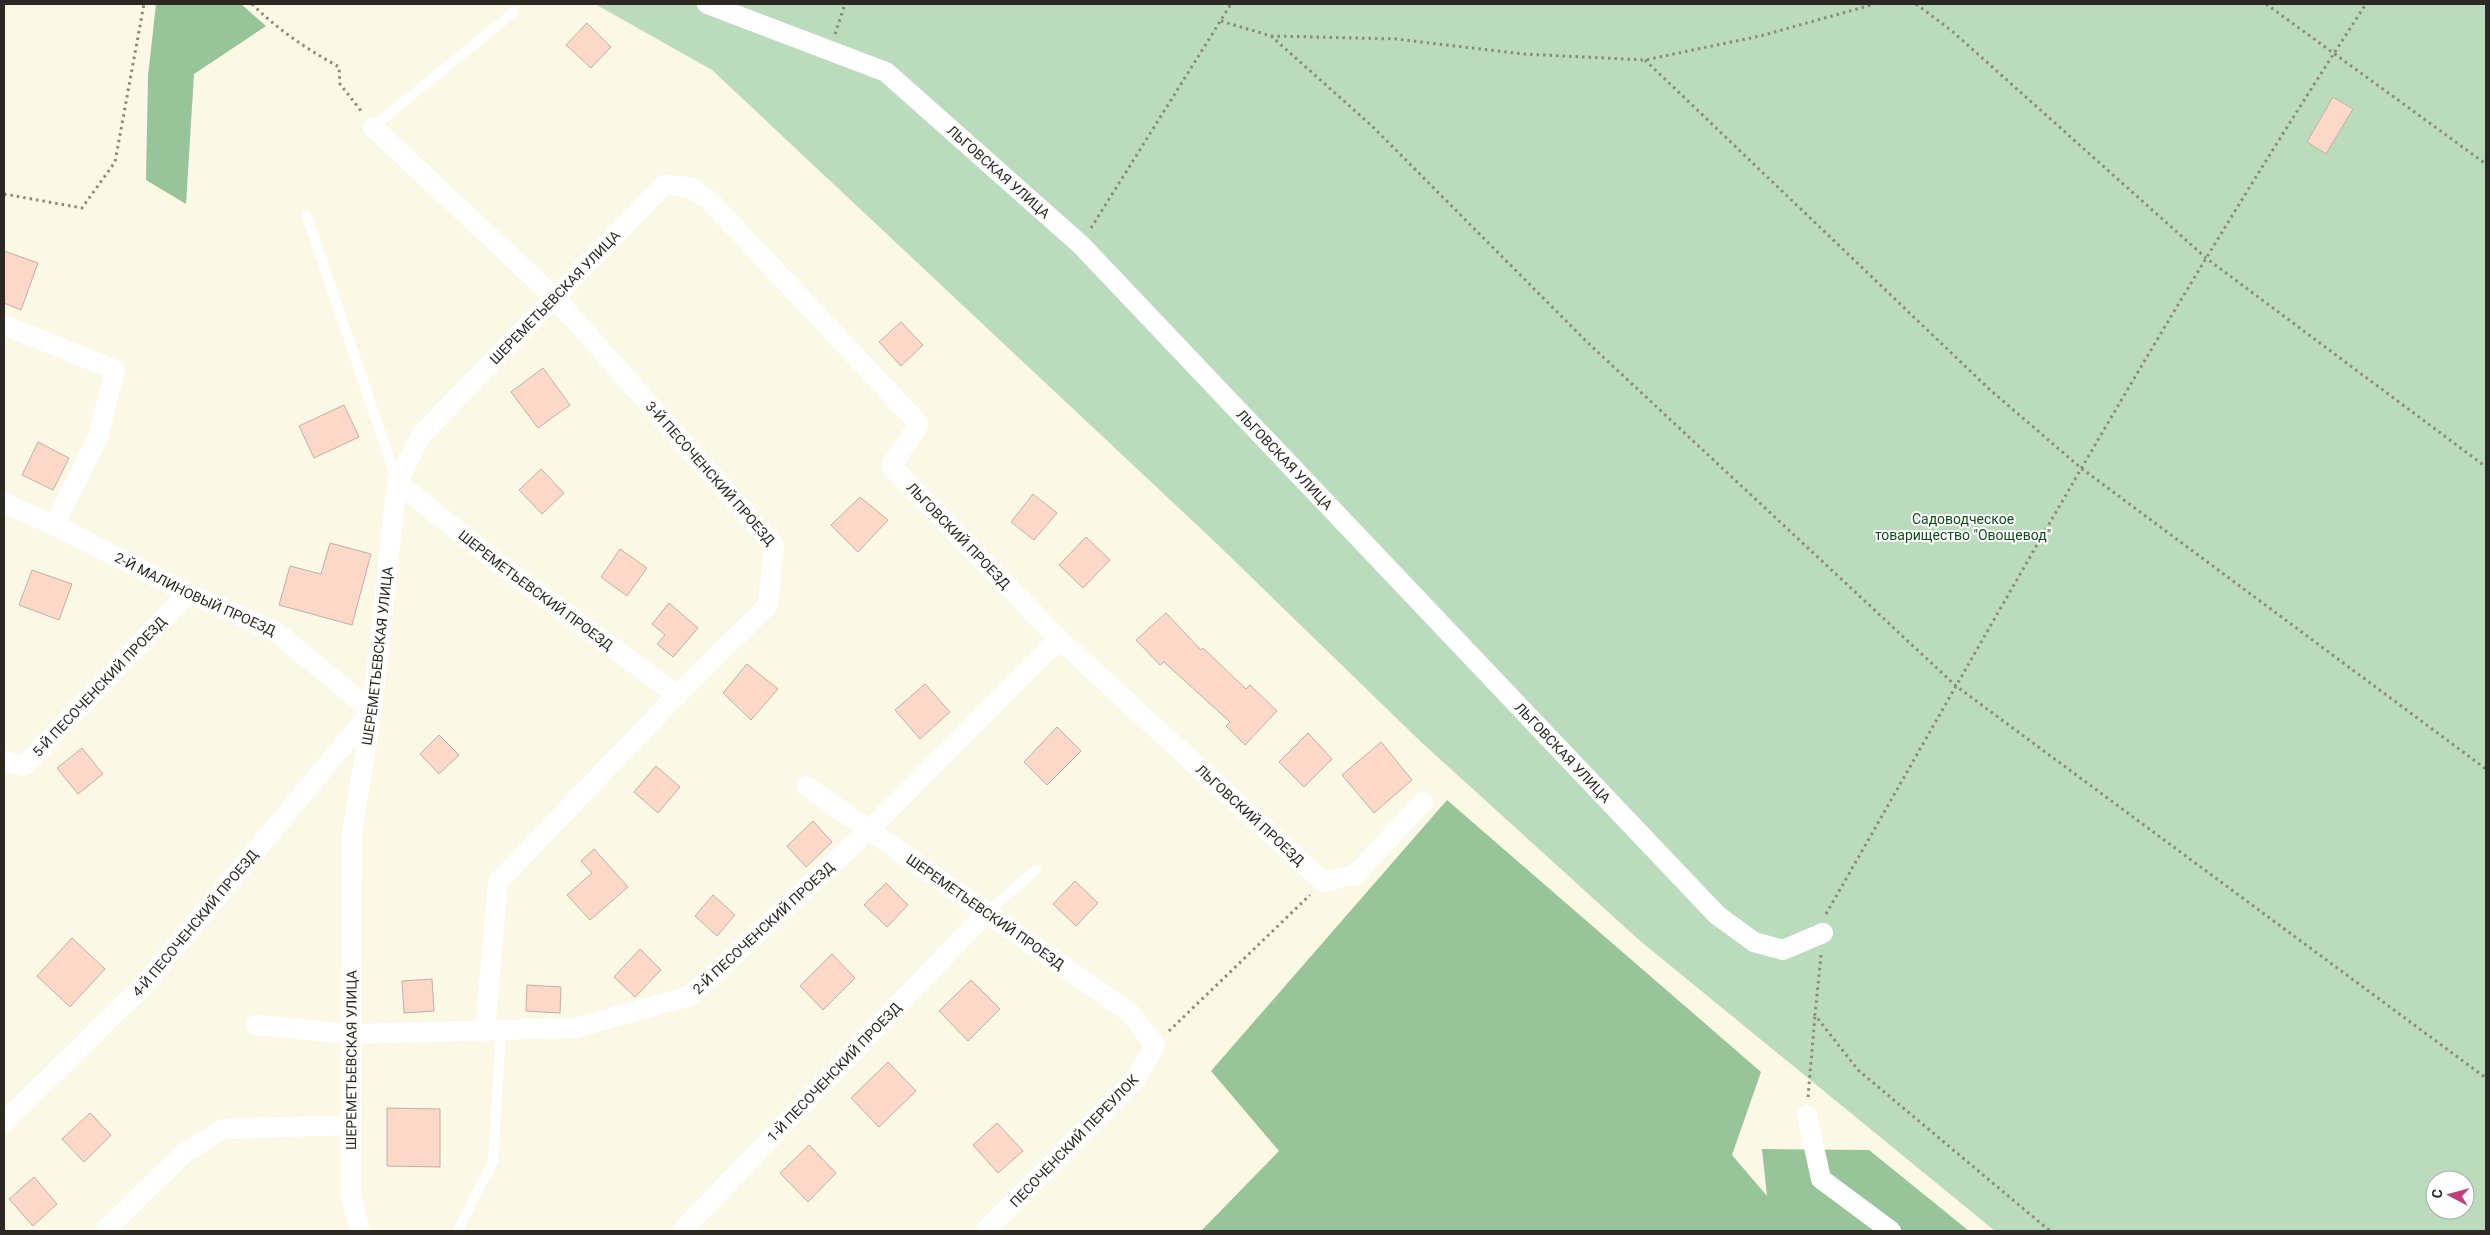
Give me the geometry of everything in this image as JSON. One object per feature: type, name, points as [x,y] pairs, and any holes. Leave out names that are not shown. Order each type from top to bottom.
[{"type":"street","name":"ЛЬГОВСКАЯ УЛИЦА","points":[[707,4],[886,72],[1081,244],[1717,915],[1754,942],[1783,950],[1823,933]]},
{"type":"street","name":"3-Й ПЕСОЧЕНСКИЙ ПРОЕЗД","points":[[372,127],[555,298],[774,545],[768,605],[677,695],[498,882],[493,1032]]},
{"type":"street","name":"ШЕРЕМЕТЬЕВСКАЯ УЛИЦА","points":[[360,1231],[351,1194],[352,834],[372,711],[397,482],[421,435],[664,185]]},
{"type":"street","name":"ЛЬГОВСКИЙ ПРОЕЗД","points":[[664,185],[690,187],[709,200],[919,424],[891,466],[1059,639],[1323,882]]},
{"type":"street","points":[[4,325],[115,370],[98,437],[54,525]]},
{"type":"street","name":"ШЕРЕМЕТЬЕВСКИЙ ПРОЕЗД","points":[[397,482],[498,564],[677,695]]},
{"type":"street","name":"2-Й МАЛИНОВЫЙ ПРОЕЗД","points":[[4,503],[54,525],[188,593],[276,632],[372,711]]},
{"type":"street","name":"5-Й ПЕСОЧЕНСКИЙ ПРОЕЗД","points":[[4,761],[24,766],[188,593]]},
{"type":"street","name":"2-Й ПЕСОЧЕНСКИЙ ПРОЕЗД","points":[[351,1034],[493,1032],[575,1028],[690,996],[869,830],[1059,639]]},
{"type":"street","name":"4-Й ПЕСОЧЕНСКИЙ ПРОЕЗД","points":[[4,1122],[142,988],[372,711]]},
{"type":"street","name":"ШЕРЕМЕТЬЕВСКИЙ ПРОЕЗД","points":[[806,786],[1130,1013],[1155,1045]]},
{"type":"street","points":[[1323,882],[1355,875],[1424,802]]},
{"type":"street","name":"1-Й ПЕСОЧЕНСКИЙ ПРОЕЗД","points":[[682,1231],[986,913]]},
{"type":"street","points":[[256,1025],[351,1034]]},
{"type":"street","name":"ПЕСОЧЕНСКИЙ ПЕРЕУЛОК","points":[[985,1231],[1135,1080],[1155,1045]]},
{"type":"street","points":[[1807,1115],[1821,1179],[1891,1231]]},
{"type":"street","points":[[105,1231],[184,1153],[223,1129],[351,1125]]},
{"type":"lane","points":[[372,127],[514,12]]},
{"type":"lane","points":[[307,216],[397,482]]},
{"type":"lane","points":[[986,913],[1036,870]]},
{"type":"lane","points":[[457,1231],[493,1162],[493,1032]]},
{"type":"path","points":[[4,194],[82,208],[115,162],[144,4]]},
{"type":"path","points":[[252,4],[274,26],[310,51],[339,67],[340,84],[372,127]]},
{"type":"path","points":[[830,51],[845,4]]},
{"type":"path","points":[[1081,244],[1231,4]]},
{"type":"path","points":[[1221,20],[1271,36],[1396,39],[1523,54],[1644,60],[1760,36],[1875,4]]},
{"type":"path","points":[[1916,4],[1952,31],[2206,258],[2486,467]]},
{"type":"path","points":[[2266,4],[2486,164]]},
{"type":"path","points":[[1807,1115],[1825,916],[2081,468],[2206,258],[2366,4]]},
{"type":"path","points":[[1271,36],[1372,126],[1588,342],[1956,686],[2486,1078]]},
{"type":"path","points":[[1644,60],[1988,388],[2081,468],[2486,769]]},
{"type":"path","points":[[1155,1045],[1323,882]]},
{"type":"path","points":[[1815,1015],[1858,1070],[2050,1231]]},
{"type":"green space","points":[[156,4],[241,4],[266,26],[194,74],[186,204],[146,180],[148,76]]},
{"type":"green space","name":"Садоводческое товарищество \"Овощевод\"","points":[[595,4],[2486,4],[2486,1231],[1995,1231],[1639,940],[1421,742],[1215,542],[712,70]]},
{"type":"green space","points":[[1447,800],[1761,1072],[1732,1155],[1767,1196],[1762,1149],[1869,1150],[1969,1231],[1201,1231],[1279,1151],[1211,1071]]},
{"type":"building","points":[[587,23],[611,47],[591,68],[566,45]]},
{"type":"building","points":[[2333,97],[2353,109],[2326,154],[2307,142]]},
{"type":"building","points":[[4,251],[38,263],[21,310],[4,303]]},
{"type":"building","points":[[901,322],[923,345],[901,366],[879,342]]},
{"type":"building","points":[[543,368],[570,405],[538,428],[511,392]]},
{"type":"building","points":[[344,405],[359,437],[314,458],[299,426]]},
{"type":"building","points":[[38,442],[69,458],[53,490],[22,475]]},
{"type":"building","points":[[541,469],[564,493],[542,514],[519,490]]},
{"type":"building","points":[[1033,494],[1057,513],[1034,540],[1011,522]]},
{"type":"building","points":[[860,497],[888,520],[858,552],[831,525]]},
{"type":"building","points":[[1086,537],[1110,560],[1083,588],[1059,565]]},
{"type":"building","points":[[330,543],[371,554],[352,625],[279,605],[290,566],[321,574]]},
{"type":"building","points":[[620,549],[647,568],[627,596],[601,577]]},
{"type":"building","points":[[32,570],[72,584],[59,620],[19,605]]},
{"type":"building","points":[[669,603],[698,628],[673,657],[657,644],[665,635],[652,624]]},
{"type":"building","points":[[1166,613],[1201,650],[1203,648],[1246,689],[1250,685],[1277,711],[1245,745],[1226,726],[1230,722],[1164,662],[1160,665],[1136,640]]},
{"type":"building","points":[[747,664],[778,689],[751,720],[723,693]]},
{"type":"building","points":[[925,684],[950,712],[920,739],[895,710]]},
{"type":"building","points":[[1057,727],[1081,751],[1047,785],[1024,762]]},
{"type":"building","points":[[1308,733],[1332,759],[1304,787],[1279,762]]},
{"type":"building","points":[[439,735],[459,755],[439,774],[420,754]]},
{"type":"building","points":[[1381,742],[1412,780],[1374,813],[1342,775]]},
{"type":"building","points":[[82,748],[103,774],[78,794],[57,768]]},
{"type":"building","points":[[656,766],[680,787],[658,813],[634,792]]},
{"type":"building","points":[[813,821],[832,842],[806,867],[787,846]]},
{"type":"building","points":[[594,849],[628,887],[590,920],[567,895],[592,873],[581,861]]},
{"type":"building","points":[[1075,881],[1098,903],[1076,926],[1053,904]]},
{"type":"building","points":[[886,883],[908,905],[887,927],[864,905]]},
{"type":"building","points":[[713,895],[735,915],[717,936],[695,916]]},
{"type":"building","points":[[72,938],[105,969],[70,1007],[37,976]]},
{"type":"building","points":[[640,949],[661,970],[635,997],[614,977]]},
{"type":"building","points":[[832,954],[855,978],[823,1010],[800,986]]},
{"type":"building","points":[[432,979],[434,1011],[404,1013],[402,981]]},
{"type":"building","points":[[971,980],[1000,1009],[968,1041],[939,1011]]},
{"type":"building","points":[[527,985],[561,987],[560,1013],[526,1011]]},
{"type":"building","points":[[888,1062],[916,1091],[879,1127],[851,1098]]},
{"type":"building","points":[[387,1108],[440,1109],[440,1167],[387,1166]]},
{"type":"building","points":[[90,1113],[111,1135],[84,1162],[62,1139]]},
{"type":"building","points":[[997,1123],[1023,1151],[998,1173],[973,1145]]},
{"type":"building","points":[[809,1145],[836,1173],[808,1202],[780,1173]]},
{"type":"building","points":[[34,1177],[57,1204],[33,1226],[9,1199]]}]
